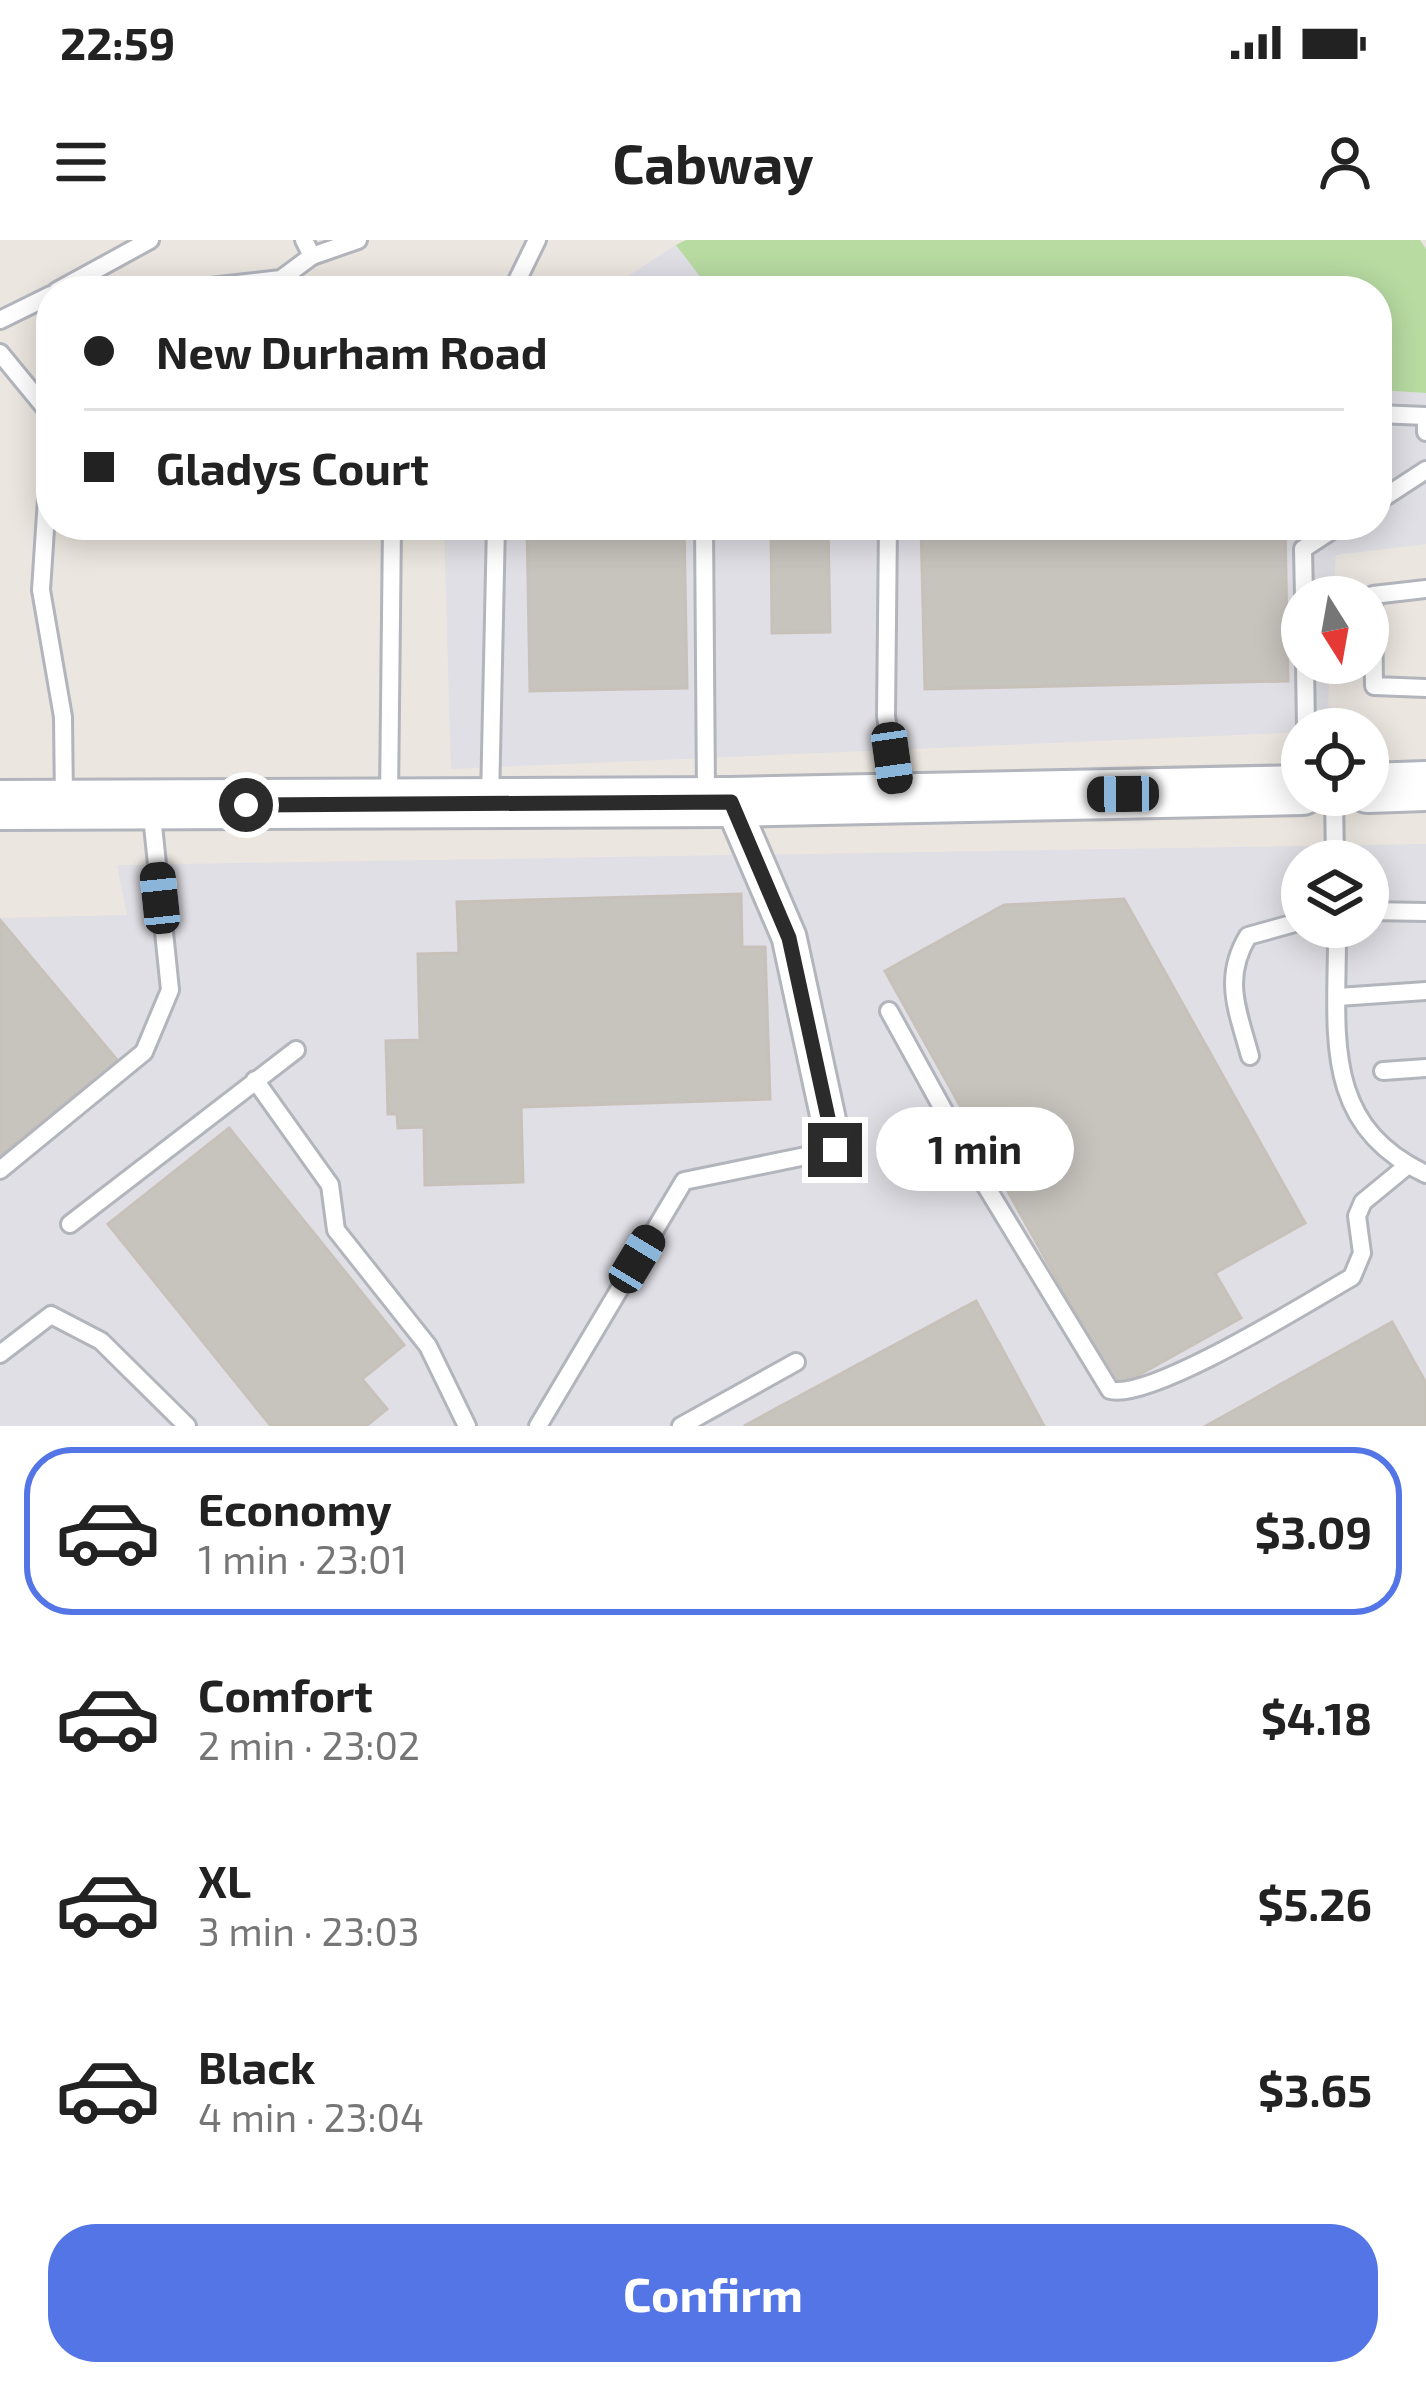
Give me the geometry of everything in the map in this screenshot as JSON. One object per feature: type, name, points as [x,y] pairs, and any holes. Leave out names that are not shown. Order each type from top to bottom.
[{"type":"main road","points":[[1389,788],[1426,787]]},
{"type":"main road","points":[[0,805],[719,802],[1281,790]]},
{"type":"street","points":[[719,802],[789,938],[835,1150]]},
{"type":"lane","points":[[85,276],[150,240]]},
{"type":"lane","points":[[283,276],[308,248],[358,240]]},
{"type":"lane","points":[[519,276],[537,240]]},
{"type":"lane","points":[[0,320],[36,302]]},
{"type":"lane","points":[[0,353],[36,397]]},
{"type":"lane","points":[[1392,415],[1426,416],[1426,433]]},
{"type":"lane","points":[[1392,492],[1426,470]]},
{"type":"lane","points":[[44,540],[41,590],[63,717],[64,804]]},
{"type":"lane","points":[[389,804],[392,540]]},
{"type":"lane","points":[[490,803],[496,540]]},
{"type":"lane","points":[[705,540],[719,802]]},
{"type":"lane","points":[[888,540],[886,716],[898,799]]},
{"type":"lane","points":[[1304,576],[1303,549],[1317,540]]},
{"type":"lane","points":[[1426,589],[1373,596],[1373,618],[1374,686],[1426,688]]},
{"type":"lane","points":[[0,1170],[145,1052],[170,990],[151,805]]},
{"type":"lane","points":[[1389,911],[1426,912]]},
{"type":"lane","points":[[1250,1056],[1234,997],[1233,960],[1249,936],[1281,927]]},
{"type":"lane","points":[[1337,948],[1342,1084],[1372,1141],[1426,1174]]},
{"type":"lane","points":[[1338,997],[1426,992]]},
{"type":"lane","points":[[890,1011],[991,1196],[1110,1390],[1122,1394],[1166,1378],[1352,1277],[1362,1253],[1357,1216],[1364,1202],[1408,1165]]},
{"type":"lane","points":[[70,1224],[296,1050]]},
{"type":"lane","points":[[1383,1071],[1426,1068]]},
{"type":"lane","points":[[255,1080],[330,1185],[336,1230],[428,1346],[467,1426]]},
{"type":"lane","points":[[538,1426],[684,1180],[835,1150]]},
{"type":"lane","points":[[0,1354],[51,1316],[100,1341],[187,1426]]},
{"type":"lane","points":[[682,1426],[796,1361]]},
{"type":"shaded area","points":[[676,245],[700,276],[628,276]]},
{"type":"shaded area","points":[[1392,391],[1426,393],[1426,544],[1336,555],[1334,576],[1281,576],[1281,684],[1329,684],[1328,705],[1334,708],[1281,708],[1281,733],[451,769],[444,540],[1392,540]]},
{"type":"shaded area","points":[[1426,844],[1426,1426],[0,1426],[0,918],[127,915],[117,865],[1281,846],[1281,948],[1389,948],[1389,845]]},
{"type":"green space","points":[[686,240],[1420,240],[1426,249],[1426,393],[1392,391],[1392,276],[700,276],[676,245]]},
{"type":"building","points":[[527,540],[684,540],[687,688],[530,691]]},
{"type":"building","points":[[771,540],[828,540],[830,632],[772,633]]},
{"type":"building","points":[[921,540],[1285,540],[1281,681],[925,689]]},
{"type":"building","points":[[741,894],[742,947],[765,947],[770,1099],[521,1107],[523,1182],[425,1185],[424,1127],[398,1128],[397,1114],[388,1114],[386,1041],[420,1040],[418,954],[459,953],[457,902]]},
{"type":"building","points":[[1124,899],[1305,1223],[1215,1273],[1241,1318],[1117,1387],[885,971],[1004,905]]},
{"type":"building","points":[[0,920],[118,1061],[0,1155]]},
{"type":"building","points":[[229,1128],[404,1345],[362,1379],[387,1409],[366,1426],[271,1426],[108,1224]]},
{"type":"building","points":[[976,1301],[1044,1426],[744,1426]]},
{"type":"building","points":[[1392,1322],[1426,1383],[1426,1426],[1206,1426]]},
{"type":"route","points":[[246,805],[731,802],[789,938],[835,1150]]}]
